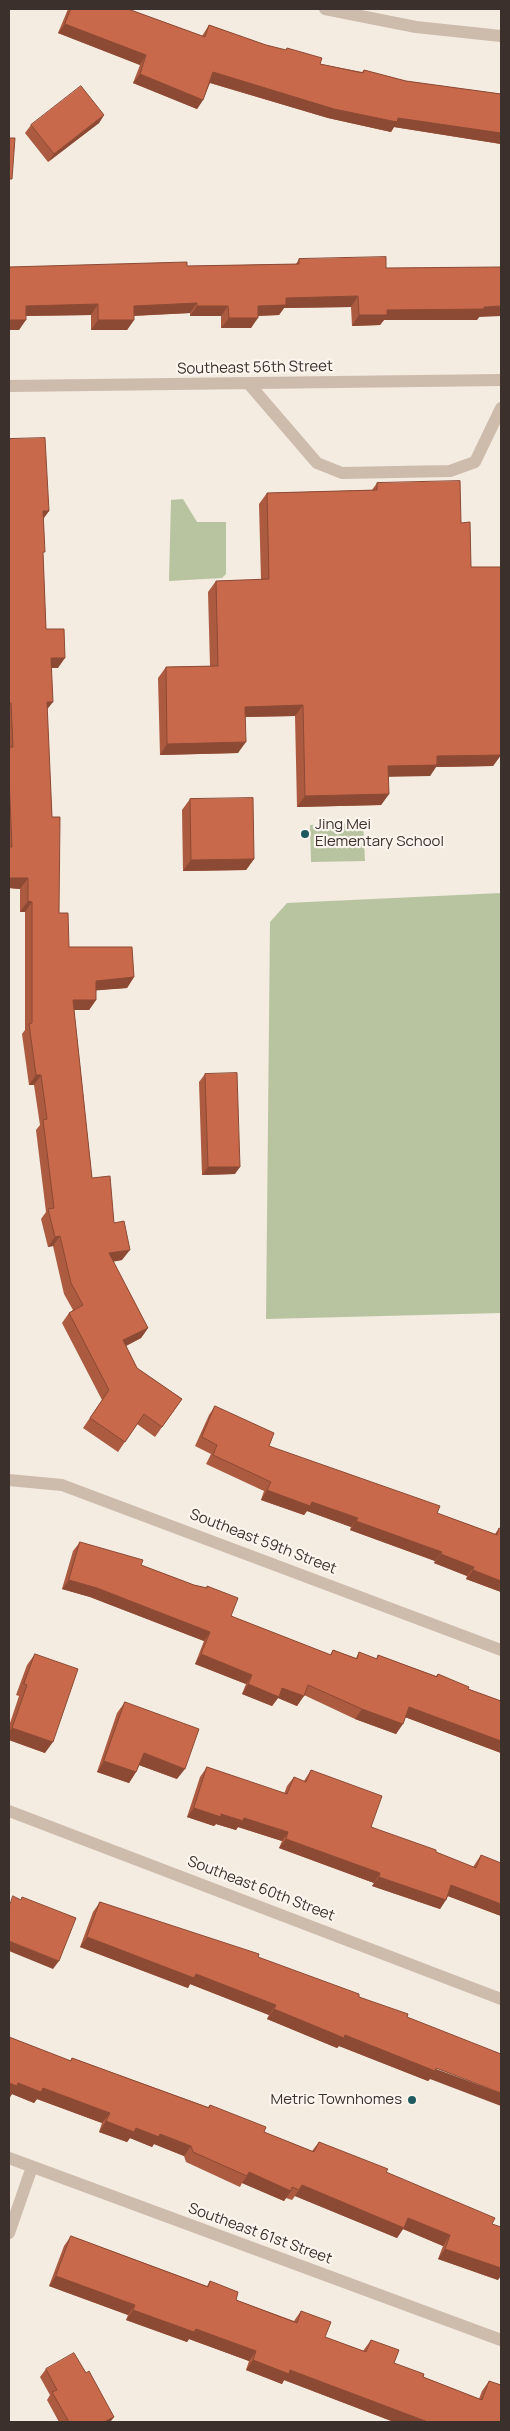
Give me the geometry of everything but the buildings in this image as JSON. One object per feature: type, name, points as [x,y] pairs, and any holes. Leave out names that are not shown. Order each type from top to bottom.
[{"type":"street","points":[[324,9],[416,27],[501,36]]},
{"type":"street","name":"Southeast 56th Street","points":[[9,386],[501,380]]},
{"type":"street","points":[[249,384],[317,463],[342,473],[450,471],[475,462],[501,408]]},
{"type":"street","name":"Southeast 59th Street","points":[[9,1480],[62,1485],[501,1650]]},
{"type":"street","name":"Southeast 60th Street","points":[[9,1811],[501,1999]]},
{"type":"street","name":"Southeast 61st Street","points":[[9,2158],[501,2340]]},
{"type":"street","points":[[9,2233],[32,2167]]},
{"type":"green space","points":[[183,499],[197,522],[226,522],[226,574],[222,578],[169,581],[171,500]]},
{"type":"green space","points":[[363,823],[365,861],[311,862],[310,825]]},
{"type":"green space","points":[[501,893],[501,1313],[266,1319],[270,922],[287,903]]},
{"type":"place","name":"Jing Mei Elementary School","points":[[305,834]]},
{"type":"place","name":"Metric Townhomes","points":[[412,2100]]}]
